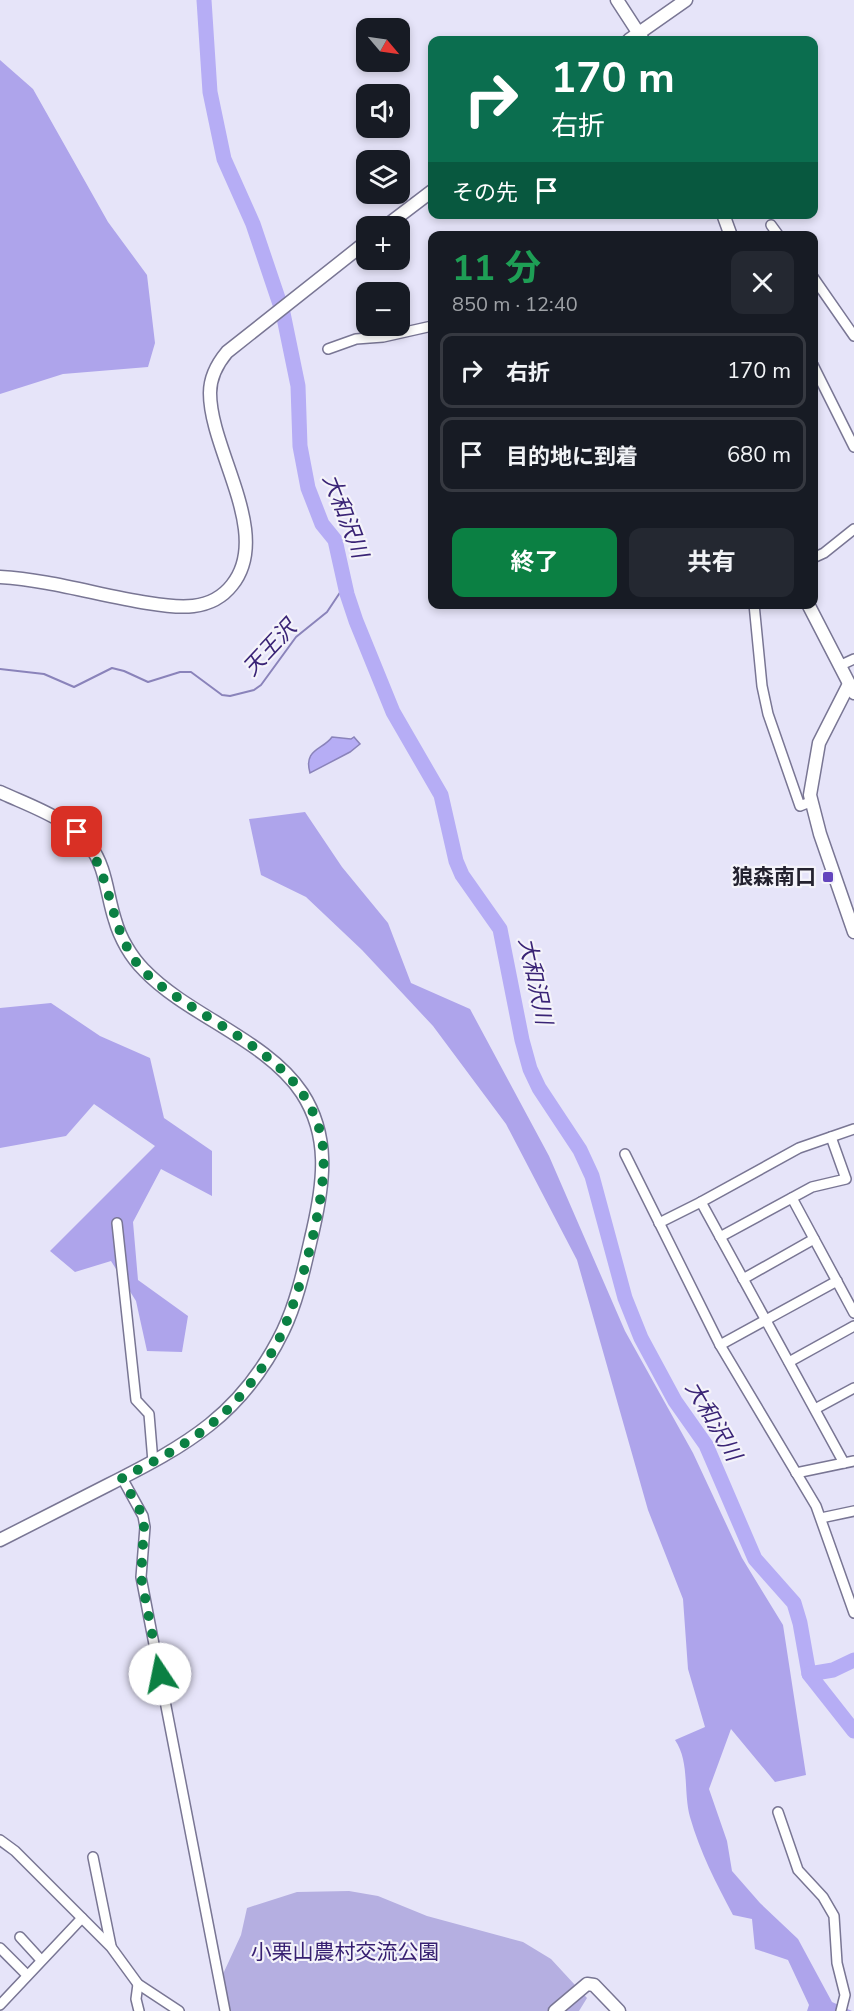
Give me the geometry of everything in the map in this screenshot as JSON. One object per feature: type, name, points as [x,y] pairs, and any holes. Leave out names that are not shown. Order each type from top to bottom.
[{"type":"street","points":[[617,0],[636,36]]},
{"type":"street","points":[[640,36],[686,0]]},
{"type":"street","points":[[400,216],[428,194]]},
{"type":"street","points":[[771,225],[775,231]]},
{"type":"street","points":[[0,577],[50,583],[180,607],[208,603],[230,588],[243,567],[247,542],[244,522],[213,416],[211,383],[219,362],[227,351],[356,250]]},
{"type":"street","points":[[818,284],[854,336]]},
{"type":"street","points":[[328,349],[356,339],[383,337],[428,327]]},
{"type":"street","points":[[818,376],[854,447]]},
{"type":"street","points":[[818,556],[854,529]]},
{"type":"street","points":[[754,609],[762,686],[768,714],[800,806],[810,802]]},
{"type":"street","points":[[810,609],[851,689],[819,743],[810,785],[810,802],[854,932]]},
{"type":"street","points":[[839,666],[854,659]]},
{"type":"street","points":[[0,792],[57,819],[77,832],[91,847],[101,866],[122,939],[141,968],[165,990],[265,1057],[292,1080],[313,1111],[319,1129],[324,1164],[321,1190],[300,1282],[284,1330],[260,1370],[233,1403],[193,1439],[153,1462],[0,1540]]},
{"type":"street","points":[[658,1223],[799,1148],[854,1129]]},
{"type":"street","points":[[720,1237],[812,1187],[850,1178],[831,1137]]},
{"type":"street","points":[[625,1154],[720,1345],[821,1518],[854,1613]]},
{"type":"street","points":[[792,1198],[854,1313]]},
{"type":"street","points":[[701,1202],[815,1409],[849,1462],[796,1473]]},
{"type":"street","points":[[117,1223],[136,1400],[148,1414],[153,1462]]},
{"type":"street","points":[[743,1279],[814,1239]]},
{"type":"street","points":[[720,1345],[837,1281]]},
{"type":"street","points":[[789,1362],[854,1326]]},
{"type":"street","points":[[815,1409],[852,1392]]},
{"type":"street","points":[[122,1478],[143,1516],[141,1577],[225,2011]]},
{"type":"street","points":[[821,1518],[854,1511]]},
{"type":"street","points":[[778,1812],[798,1870],[823,1897],[834,1917],[837,1963],[845,1995],[841,2011]]},
{"type":"street","points":[[0,1840],[15,1851],[111,1947],[138,1984],[179,2011]]},
{"type":"street","points":[[93,1857],[111,1947]]},
{"type":"street","points":[[0,2005],[82,1918]]},
{"type":"street","points":[[20,1937],[41,1960]]},
{"type":"street","points":[[0,1948],[27,1975]]},
{"type":"street","points":[[138,1984],[136,1999],[139,2011]]},
{"type":"street","points":[[555,2011],[587,1984],[594,1985],[619,2011]]},
{"type":"green space","name":"小栗山農村交流公園","points":[[349,1891],[378,1896],[427,1916],[523,1942],[551,1959],[587,1998],[579,2011],[230,2011],[223,1974],[241,1935],[247,1908],[297,1892]]},
{"type":"shaded area","points":[[0,60],[33,89],[108,222],[147,275],[155,343],[148,367],[63,374],[0,394]]},
{"type":"shaded area","points":[[332,737],[351,739],[354,737],[360,744],[350,752],[310,773],[309,759],[312,754]]},
{"type":"shaded area","points":[[305,812],[342,867],[388,923],[411,983],[470,1009],[549,1156],[625,1331],[693,1453],[742,1558],[783,1625],[806,1775],[775,1782],[731,1729],[709,1789],[727,1841],[732,1871],[760,1903],[798,1939],[832,2002],[852,2011],[807,2011],[809,2005],[788,1960],[755,1949],[752,1919],[733,1915],[709,1867],[690,1817],[683,1758],[675,1740],[705,1727],[688,1669],[683,1599],[648,1510],[577,1260],[506,1124],[433,1026],[362,950],[306,897],[261,875],[249,819]]},
{"type":"shaded area","points":[[51,1003],[100,1036],[150,1058],[164,1118],[212,1151],[212,1196],[161,1169],[133,1222],[138,1280],[188,1316],[182,1352],[147,1351],[136,1301],[111,1261],[75,1272],[50,1251],[155,1146],[94,1104],[66,1136],[0,1148],[0,1008]]},
{"type":"waterway","name":"大和沢川","points":[[204,0],[210,92],[224,159],[253,224],[283,313],[298,386],[300,446],[308,488],[322,524],[335,540],[347,594],[356,621],[393,712],[441,795],[456,861],[462,875],[500,929],[530,1069],[539,1088],[580,1150],[592,1176],[625,1298],[641,1338],[675,1401],[706,1445],[755,1559],[794,1603],[809,1674],[854,1731]]},
{"type":"waterway","name":"天王沢","points":[[0,669],[44,674],[74,687],[112,668],[148,682],[180,672],[191,672],[222,695],[230,696],[254,690],[261,685],[296,637],[327,612],[345,585]]},
{"type":"waterway","points":[[809,1674],[833,1670],[854,1660]]},
{"type":"place","name":"狼森南口","points":[[828,877]]},
{"type":"route","points":[[77,832],[91,847],[101,866],[122,939],[141,968],[165,990],[265,1057],[292,1080],[313,1111],[323,1147],[321,1190],[306,1260],[284,1330],[273,1350],[248,1387],[212,1424],[173,1452],[122,1478],[143,1516],[141,1577],[160,1674]]}]
